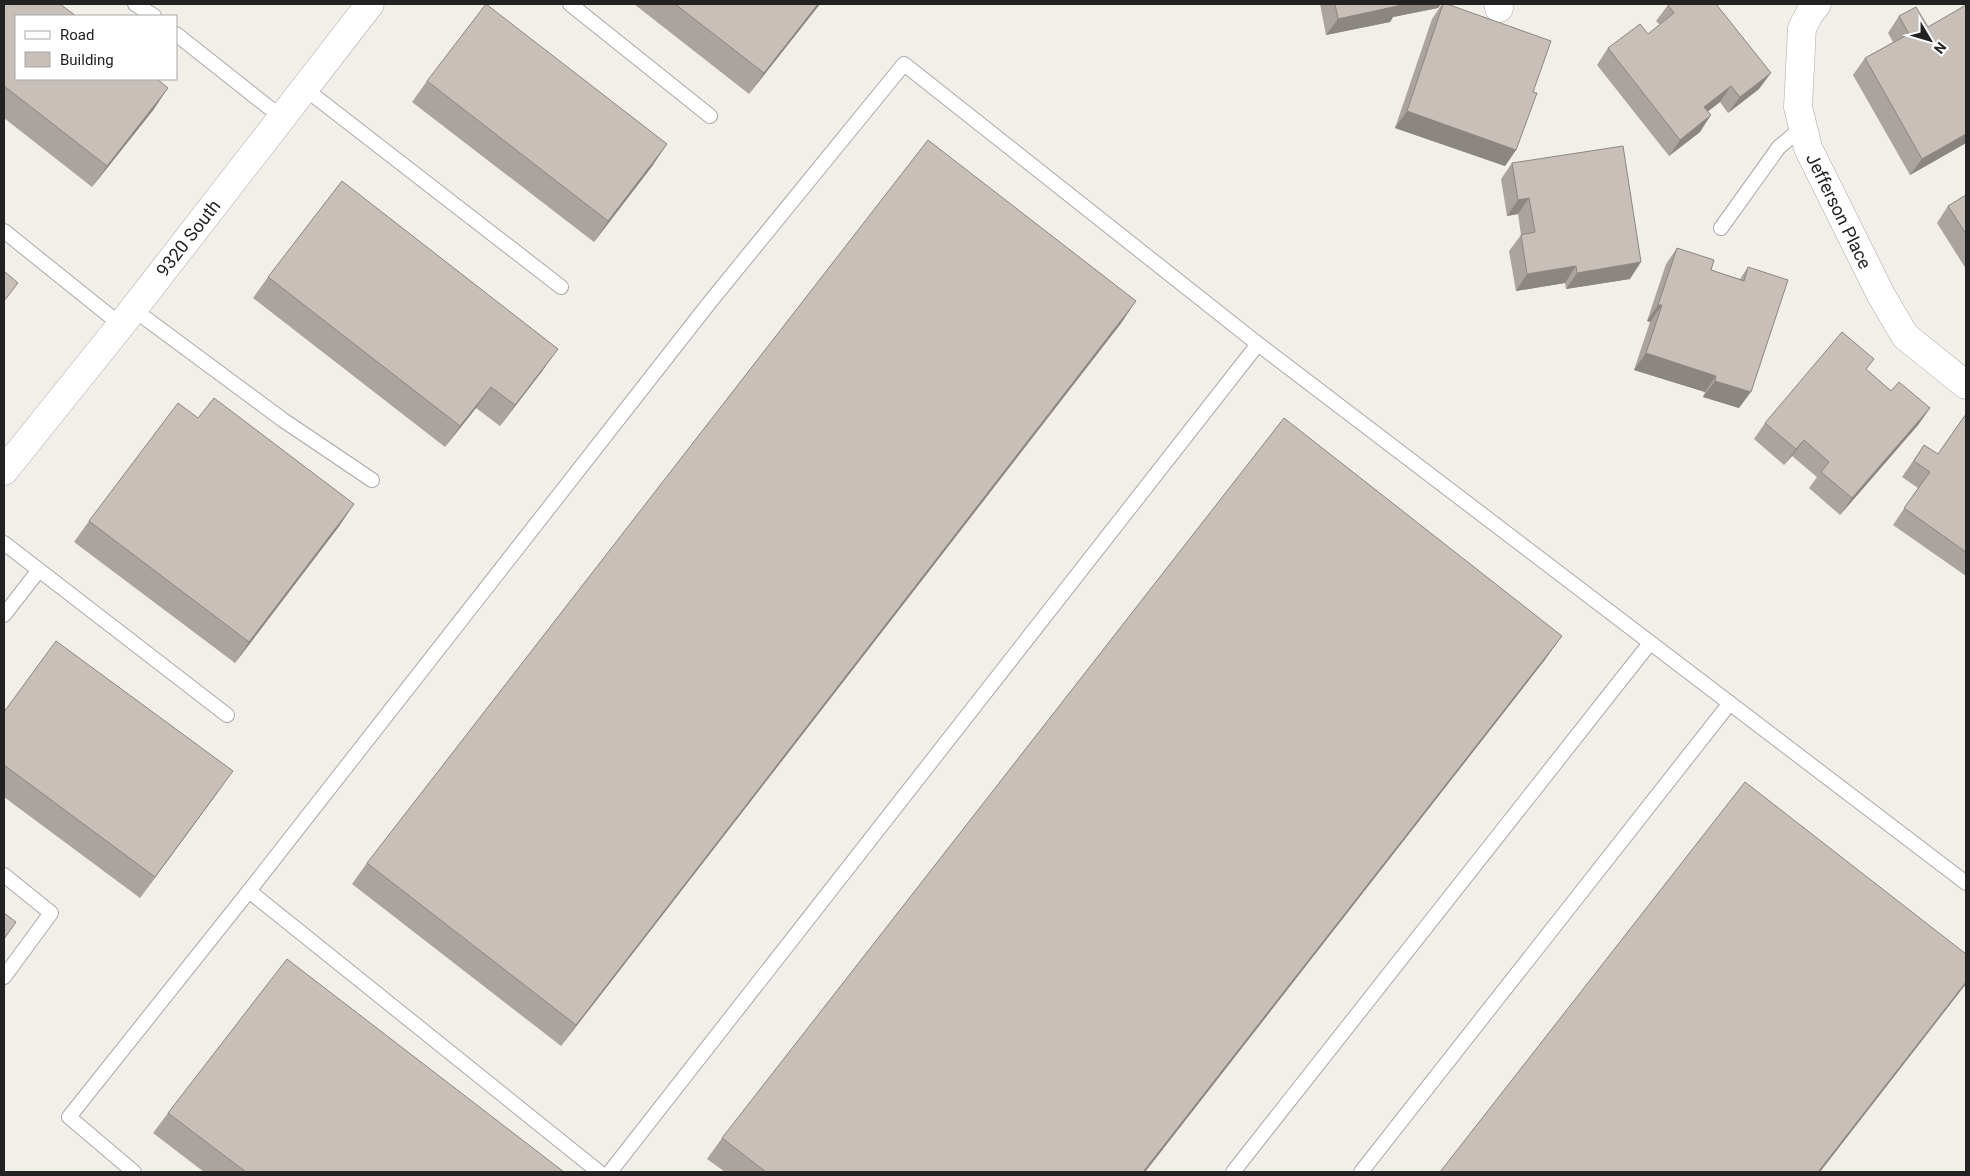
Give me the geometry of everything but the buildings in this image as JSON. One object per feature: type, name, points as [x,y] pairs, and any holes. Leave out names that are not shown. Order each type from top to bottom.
[{"type":"street","name":"9320 South","points":[[4,471],[127,317],[370,4]]},
{"type":"street","name":"Jefferson Place","points":[[1817,4],[1802,28],[1798,107],[1808,148],[1880,296],[1905,336],[1966,385]]},
{"type":"lane","points":[[135,4],[152,15]]},
{"type":"lane","points":[[570,4],[710,116]]},
{"type":"lane","points":[[178,36],[282,117]]},
{"type":"lane","points":[[134,1172],[68,1117],[249,891],[710,302],[904,64],[1258,344],[1966,883]]},
{"type":"lane","points":[[304,88],[561,287]]},
{"type":"lane","points":[[1721,228],[1779,148],[1803,127]]},
{"type":"lane","points":[[4,231],[127,317],[372,480]]},
{"type":"lane","points":[[610,1172],[1258,344]]},
{"type":"lane","points":[[4,543],[227,716]]},
{"type":"lane","points":[[4,615],[39,570]]},
{"type":"lane","points":[[1233,1172],[1650,643]]},
{"type":"lane","points":[[1361,1172],[1730,703]]},
{"type":"lane","points":[[4,875],[51,913],[4,977]]},
{"type":"lane","points":[[249,891],[599,1172]]}]
